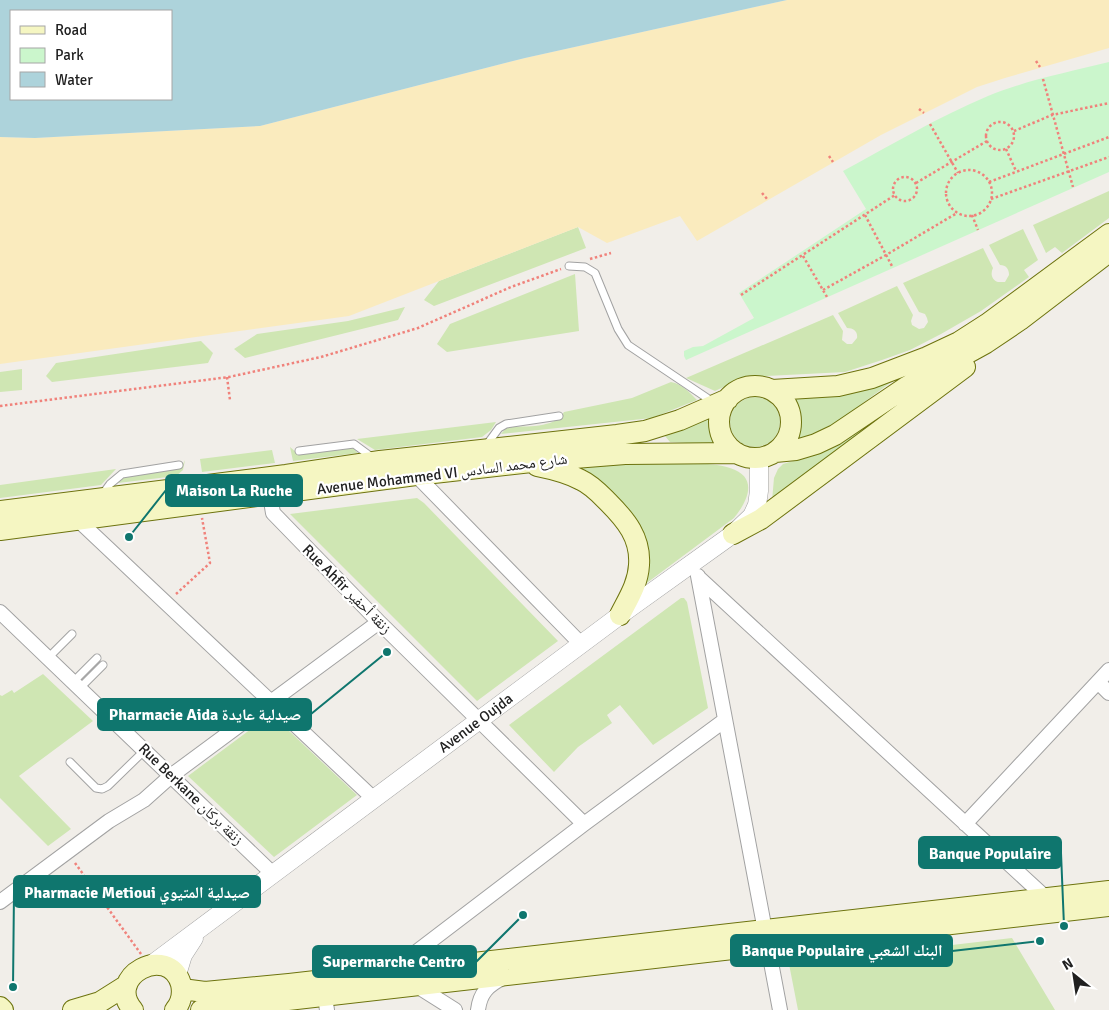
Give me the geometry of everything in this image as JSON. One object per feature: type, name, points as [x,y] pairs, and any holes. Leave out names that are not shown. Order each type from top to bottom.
[{"type":"main road","points":[[772,390],[838,386],[872,378],[927,357],[959,342],[987,324],[1109,234]]},
{"type":"main road","points":[[767,455],[784,444],[790,433],[792,420],[789,408],[782,397],[764,386],[746,387],[721,401],[719,425],[722,436],[728,446],[737,454],[744,457],[767,455],[806,447],[835,435],[906,388],[986,343],[1020,320],[1109,252]]},
{"type":"main road","points":[[733,534],[761,519],[776,508],[969,364],[1020,320]]},
{"type":"main road","name":"Avenue Mohammed VI شارع محمد السادس","points":[[0,511],[286,475],[378,461],[645,431],[680,420],[721,401]]},
{"type":"main road","name":"Avenue Mohammed VI شارع محمد السادس","points":[[0,530],[416,475],[625,454],[737,454]]},
{"type":"main road","points":[[523,464],[561,472],[582,480],[595,489],[630,527],[638,548],[638,572],[633,590],[620,616]]},
{"type":"main road","points":[[201,1010],[326,1003],[417,986],[1046,898],[1109,891]]},
{"type":"main road","points":[[74,1010],[100,1002],[127,985],[134,974],[147,961],[165,966],[179,982],[205,992],[767,937],[1109,906]]},
{"type":"main road","points":[[175,1010],[181,999],[179,982]]},
{"type":"main road","points":[[127,985],[127,999],[133,1010]]},
{"type":"main road","points":[[0,1007],[3,1010]]},
{"type":"street","name":"Avenue Oujda","points":[[147,961],[202,927],[479,720],[733,534],[752,516],[757,505],[767,455]]},
{"type":"street","points":[[416,475],[582,644]]},
{"type":"street","name":"Rue Ahfir زنقة أحفير","points":[[270,495],[273,513],[584,824]]},
{"type":"street","points":[[78,520],[374,799]]},
{"type":"street","points":[[695,561],[780,1010]]},
{"type":"street","points":[[699,578],[1046,898]]},
{"type":"street","name":"Rue Berkane زنقة بركان","points":[[0,612],[273,874]]},
{"type":"street","points":[[0,902],[109,821],[144,800],[172,775],[380,622]]},
{"type":"street","points":[[965,824],[1109,670]]},
{"type":"street","points":[[1098,682],[1109,693]]},
{"type":"street","points":[[389,973],[584,824],[725,720]]},
{"type":"street","points":[[179,982],[186,949],[202,927]]},
{"type":"street","points":[[478,1010],[480,996],[487,988],[513,973]]},
{"type":"street","points":[[417,986],[454,1010]]},
{"type":"lane","points":[[568,266],[585,267],[595,272],[618,329],[628,345],[721,401]]},
{"type":"lane","points":[[483,450],[499,428],[506,424],[559,416]]},
{"type":"lane","points":[[300,451],[354,444],[378,461]]},
{"type":"lane","points":[[100,498],[110,484],[122,474],[179,465]]},
{"type":"lane","points":[[48,658],[72,634]]},
{"type":"lane","points":[[77,685],[96,658]]},
{"type":"lane","points":[[77,685],[104,665]]},
{"type":"lane","points":[[70,762],[96,788],[102,789],[108,786],[145,750]]},
{"type":"path","points":[[1036,61],[1040,67]]},
{"type":"path","points":[[1043,79],[1073,187]]},
{"type":"path","points":[[1014,131],[1052,115],[1109,103]]},
{"type":"path","points":[[920,109],[924,114]]},
{"type":"path","points":[[1003,121],[1008,123],[1014,131],[1014,139],[1006,149],[991,147],[987,141],[986,134],[994,122],[1003,121]]},
{"type":"path","points":[[930,124],[958,173]]},
{"type":"path","points":[[989,182],[1109,137]]},
{"type":"path","points":[[916,183],[987,141]]},
{"type":"path","points":[[1006,149],[1016,171]]},
{"type":"path","points":[[829,156],[834,162]]},
{"type":"path","points":[[990,200],[1109,157]]},
{"type":"path","points":[[972,170],[979,172],[989,182],[992,191],[988,205],[983,211],[972,215],[961,215],[950,206],[946,199],[946,191],[951,178],[958,173],[972,170]]},
{"type":"path","points":[[908,177],[916,183],[917,192],[910,201],[901,201],[893,192],[894,184],[900,178],[908,177]]},
{"type":"path","points":[[762,193],[768,200]]},
{"type":"path","points":[[741,295],[895,196]]},
{"type":"path","points":[[823,290],[886,256],[957,212]]},
{"type":"path","points":[[865,215],[893,268]]},
{"type":"path","points":[[972,215],[978,230]]},
{"type":"path","points":[[0,406],[226,377],[321,357],[418,328],[511,288],[568,266],[611,253]]},
{"type":"path","points":[[803,256],[827,297]]},
{"type":"path","points":[[226,377],[230,400]]},
{"type":"path","points":[[173,597],[210,563],[202,516]]},
{"type":"path","points":[[71,858],[147,961]]},
{"type":"green space","points":[[1109,62],[1109,172],[686,360],[684,351],[693,347],[703,346],[754,318],[739,293],[866,209],[843,171],[933,122],[988,96],[1033,81]]},
{"type":"green space","points":[[1109,191],[1109,218],[1062,253],[1055,247],[1046,253],[1033,225]]},
{"type":"green space","points":[[578,227],[586,248],[434,306],[424,300],[439,281]]},
{"type":"green space","points":[[1023,229],[1038,260],[1024,270],[1029,277],[981,311],[910,350],[845,372],[750,377],[715,391],[686,378],[833,315],[843,331],[842,340],[847,344],[852,344],[857,338],[856,332],[847,328],[838,313],[897,286],[913,315],[912,325],[919,329],[924,328],[928,322],[927,318],[925,314],[919,312],[903,283],[983,248],[993,268],[993,278],[998,282],[1005,282],[1009,275],[1008,269],[1000,265],[989,245]]},
{"type":"green space","points":[[575,274],[579,331],[447,352],[437,344],[450,324]]},
{"type":"green space","points":[[405,307],[398,320],[245,358],[234,349],[257,334],[348,321]]},
{"type":"green space","points":[[201,341],[213,353],[208,363],[52,382],[46,376],[56,363]]},
{"type":"green space","points":[[22,369],[22,390],[0,392],[0,372]]},
{"type":"green space","points":[[894,380],[840,420],[795,441],[797,417],[790,395]]},
{"type":"green space","points":[[671,382],[682,386],[697,400],[652,418],[501,434],[507,427],[546,424],[560,417],[564,412],[632,398]]},
{"type":"green space","points":[[918,392],[772,501],[774,478],[778,469],[783,464],[820,453]]},
{"type":"green space","points":[[755,397],[769,401],[776,408],[780,422],[776,436],[769,443],[755,447],[741,443],[734,436],[730,422],[734,408],[741,401]]},
{"type":"green space","points":[[714,413],[714,430],[720,445],[670,442],[665,436],[666,433]]},
{"type":"green space","points":[[496,422],[491,430],[482,437],[375,450],[357,439]]},
{"type":"green space","points":[[290,447],[297,453],[302,454],[353,448],[358,453],[293,461]]},
{"type":"green space","points":[[272,450],[275,463],[202,472],[200,459]]},
{"type":"green space","points":[[185,460],[183,470],[176,476],[118,483],[121,478],[173,470],[182,466]]},
{"type":"green space","points":[[626,464],[712,464],[739,472],[748,483],[747,497],[734,518],[640,588],[645,557],[572,469]]},
{"type":"green space","points":[[116,469],[101,485],[0,498],[0,485]]},
{"type":"green space","points":[[417,498],[558,641],[477,701],[290,514]]},
{"type":"green space","points":[[681,598],[684,598],[687,602],[708,708],[653,745],[620,705],[607,715],[612,723],[578,747],[554,772],[509,725]]},
{"type":"green space","points":[[43,674],[93,721],[19,776],[71,829],[48,846],[0,798],[0,695],[2,696],[12,690],[14,693]]},
{"type":"green space","points":[[271,714],[357,795],[274,857],[188,776]]},
{"type":"green space","points":[[1012,938],[1055,1010],[798,1010],[789,964]]},
{"type":"sand","points":[[787,0],[1109,0],[1109,48],[977,87],[881,135],[697,241],[680,216],[607,243],[578,227],[349,316],[0,364],[0,137],[35,138],[260,126],[525,58]]},
{"type":"water","points":[[0,0],[787,0],[525,58],[260,126],[35,138],[0,137]]},
{"type":"place","name":"Maison La Ruche","points":[[129,537]]},
{"type":"place","name":"Pharmacie Aida صيدلية عايدة","points":[[387,652]]},
{"type":"place","name":"Supermarche Centro","points":[[523,915]]},
{"type":"place","name":"Banque Populaire","points":[[1064,926]]},
{"type":"place","name":"Banque Populaire البنك الشعبي","points":[[1040,941]]},
{"type":"place","name":"Pharmacie Metioui صيدلية المتيوي","points":[[13,987]]}]
